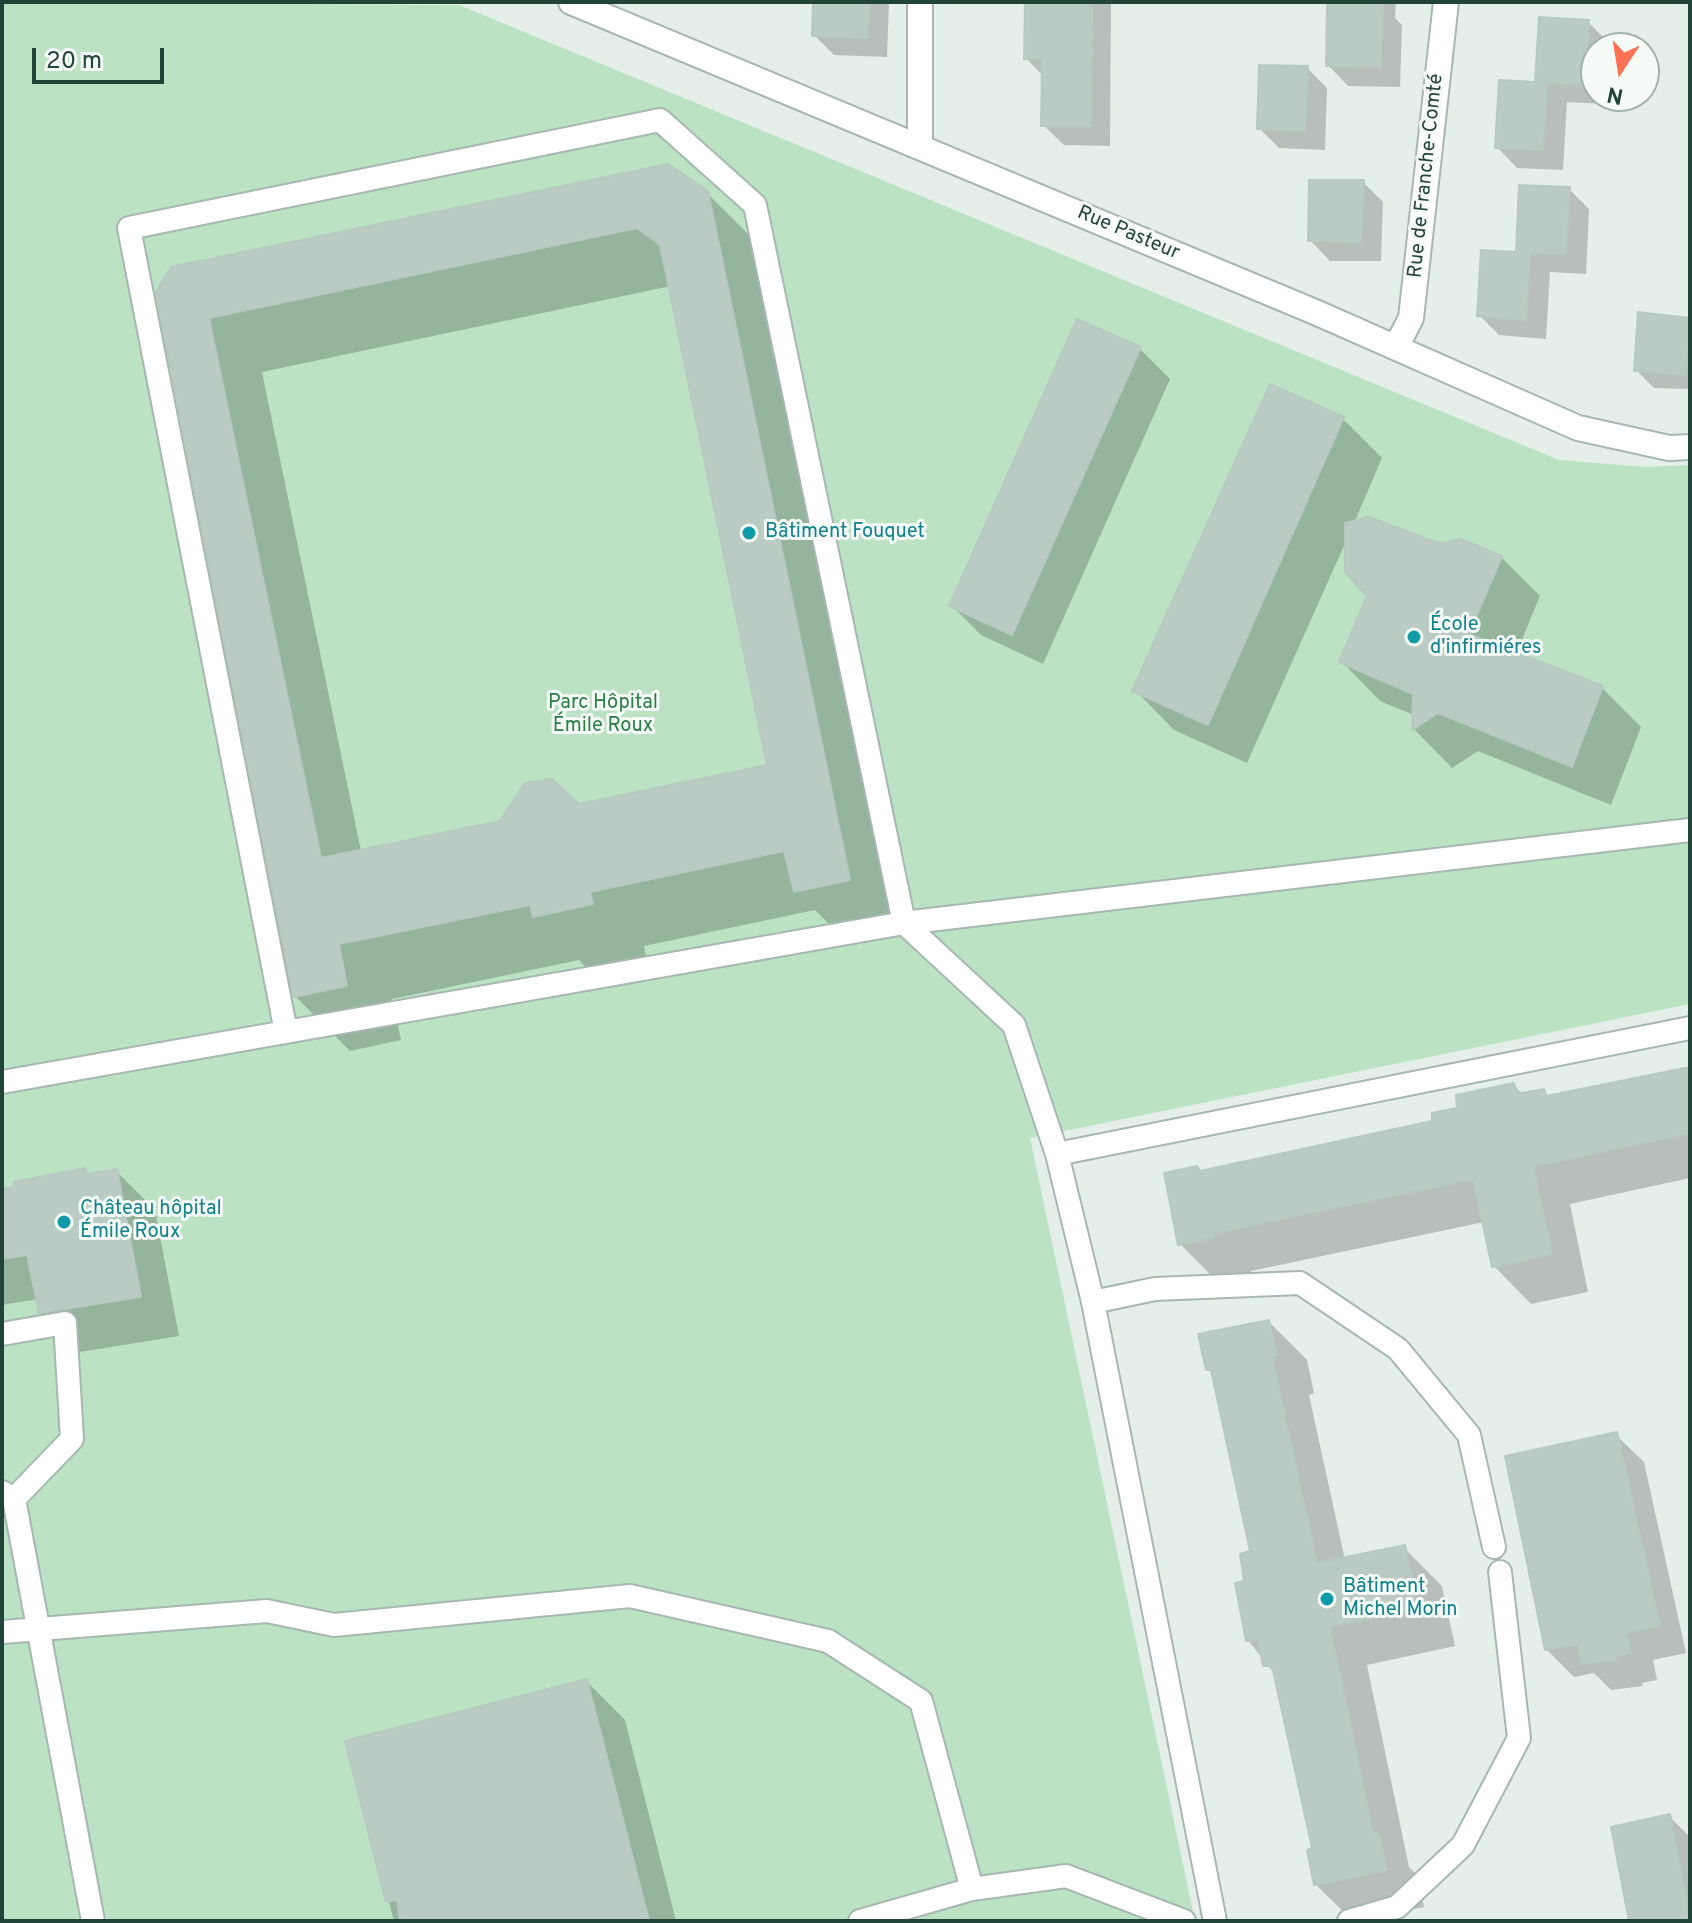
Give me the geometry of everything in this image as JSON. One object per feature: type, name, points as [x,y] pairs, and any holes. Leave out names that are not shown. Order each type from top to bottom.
[{"type":"street","name":"Rue Pasteur","points":[[571,2],[1396,347],[1578,428],[1669,448],[1690,447]]},
{"type":"street","points":[[920,2],[920,147]]},
{"type":"street","name":"Rue de Franche-Comté","points":[[1396,347],[1411,318],[1446,2]]},
{"type":"lane","points":[[286,1032],[129,228],[660,120],[755,205],[904,923],[1014,1025],[1057,1154],[1093,1302],[1215,1921]]},
{"type":"lane","points":[[2,1082],[904,923],[1690,830]]},
{"type":"lane","points":[[1057,1154],[1690,1028]]},
{"type":"lane","points":[[1093,1302],[1155,1289],[1300,1283],[1398,1349],[1469,1435],[1494,1547]]},
{"type":"lane","points":[[2,1334],[65,1323],[72,1439],[50,1466],[8,1495],[38,1629],[93,1921]]},
{"type":"lane","points":[[1349,1921],[1397,1907],[1463,1845],[1519,1738],[1500,1572]]},
{"type":"lane","points":[[2,1632],[267,1611],[334,1625],[630,1596],[828,1641],[921,1701],[972,1889]]},
{"type":"lane","points":[[860,1921],[972,1889],[1066,1876],[1184,1921]]},
{"type":"green space","name":"Parc Hôpital Émile Roux","points":[[2,2],[459,5],[1559,460],[1645,467],[1690,465],[1690,1004],[1030,1138],[1195,1921],[2,1921]]},
{"type":"building","points":[[813,2],[869,2],[867,38],[812,36]]},
{"type":"building","points":[[1025,2],[1092,2],[1091,126],[1041,126],[1042,59],[1024,59]]},
{"type":"building","points":[[1327,2],[1383,3],[1381,68],[1326,66]]},
{"type":"building","points":[[1539,17],[1589,20],[1588,32],[1580,32],[1580,85],[1547,83],[1543,150],[1495,148],[1499,80],[1535,82]]},
{"type":"building","points":[[1259,65],[1308,66],[1305,131],[1257,129]]},
{"type":"building","name":"Bâtiment Fouquet","points":[[668,164],[708,191],[850,880],[794,892],[784,851],[590,892],[593,904],[533,917],[530,905],[339,944],[347,986],[293,997],[156,292],[171,267]],"holes":[[[637,228],[660,245],[767,765],[579,804],[552,779],[525,783],[500,821],[321,858],[209,318]]]},
{"type":"building","points":[[1309,180],[1364,180],[1361,242],[1308,241]]},
{"type":"building","points":[[1519,185],[1570,187],[1566,254],[1530,253],[1526,320],[1477,316],[1481,250],[1516,252]]},
{"type":"building","points":[[1638,312],[1690,318],[1686,375],[1634,371]]},
{"type":"building","points":[[1077,319],[1141,347],[1012,635],[949,606]]},
{"type":"building","points":[[1270,384],[1344,417],[1208,725],[1132,691]]},
{"type":"building","name":"École d'infirmiéres","points":[[1369,517],[1427,539],[1442,543],[1461,539],[1502,556],[1469,634],[1603,686],[1572,767],[1438,713],[1412,730],[1413,694],[1339,662],[1367,596],[1345,572],[1345,523]]},
{"type":"building","points":[[1690,1067],[1690,1133],[1533,1166],[1552,1254],[1492,1267],[1473,1179],[1214,1233],[1213,1238],[1178,1245],[1164,1173],[1197,1166],[1200,1171],[1432,1121],[1432,1113],[1457,1108],[1456,1095],[1514,1083],[1517,1094],[1544,1089],[1546,1096]]},
{"type":"building","name":"Château hôpital Émile Roux","points":[[85,1168],[87,1174],[117,1169],[141,1297],[39,1313],[27,1255],[2,1259],[2,1189],[14,1187],[13,1182]]},
{"type":"building","name":"Bâtiment Michel Morin","points":[[1269,1320],[1277,1355],[1272,1357],[1317,1563],[1405,1545],[1418,1608],[1330,1627],[1373,1833],[1379,1834],[1387,1870],[1314,1885],[1307,1850],[1312,1848],[1272,1666],[1263,1666],[1258,1640],[1246,1641],[1235,1583],[1244,1581],[1240,1554],[1250,1551],[1211,1370],[1206,1370],[1198,1334]]},
{"type":"building","points":[[1617,1432],[1660,1626],[1626,1633],[1631,1653],[1616,1656],[1616,1660],[1582,1664],[1578,1644],[1545,1650],[1505,1456]]},
{"type":"building","points":[[587,1679],[649,1921],[400,1921],[397,1900],[386,1902],[345,1741]]},
{"type":"building","points":[[1670,1814],[1690,1921],[1629,1921],[1611,1827]]},
{"type":"place","name":"Bâtiment Fouquet","points":[[749,533]]},
{"type":"place","name":"École d'infirmiéres","points":[[1414,637]]},
{"type":"place","name":"Château hôpital Émile Roux","points":[[64,1222]]},
{"type":"place","name":"Bâtiment Michel Morin","points":[[1327,1599]]}]
